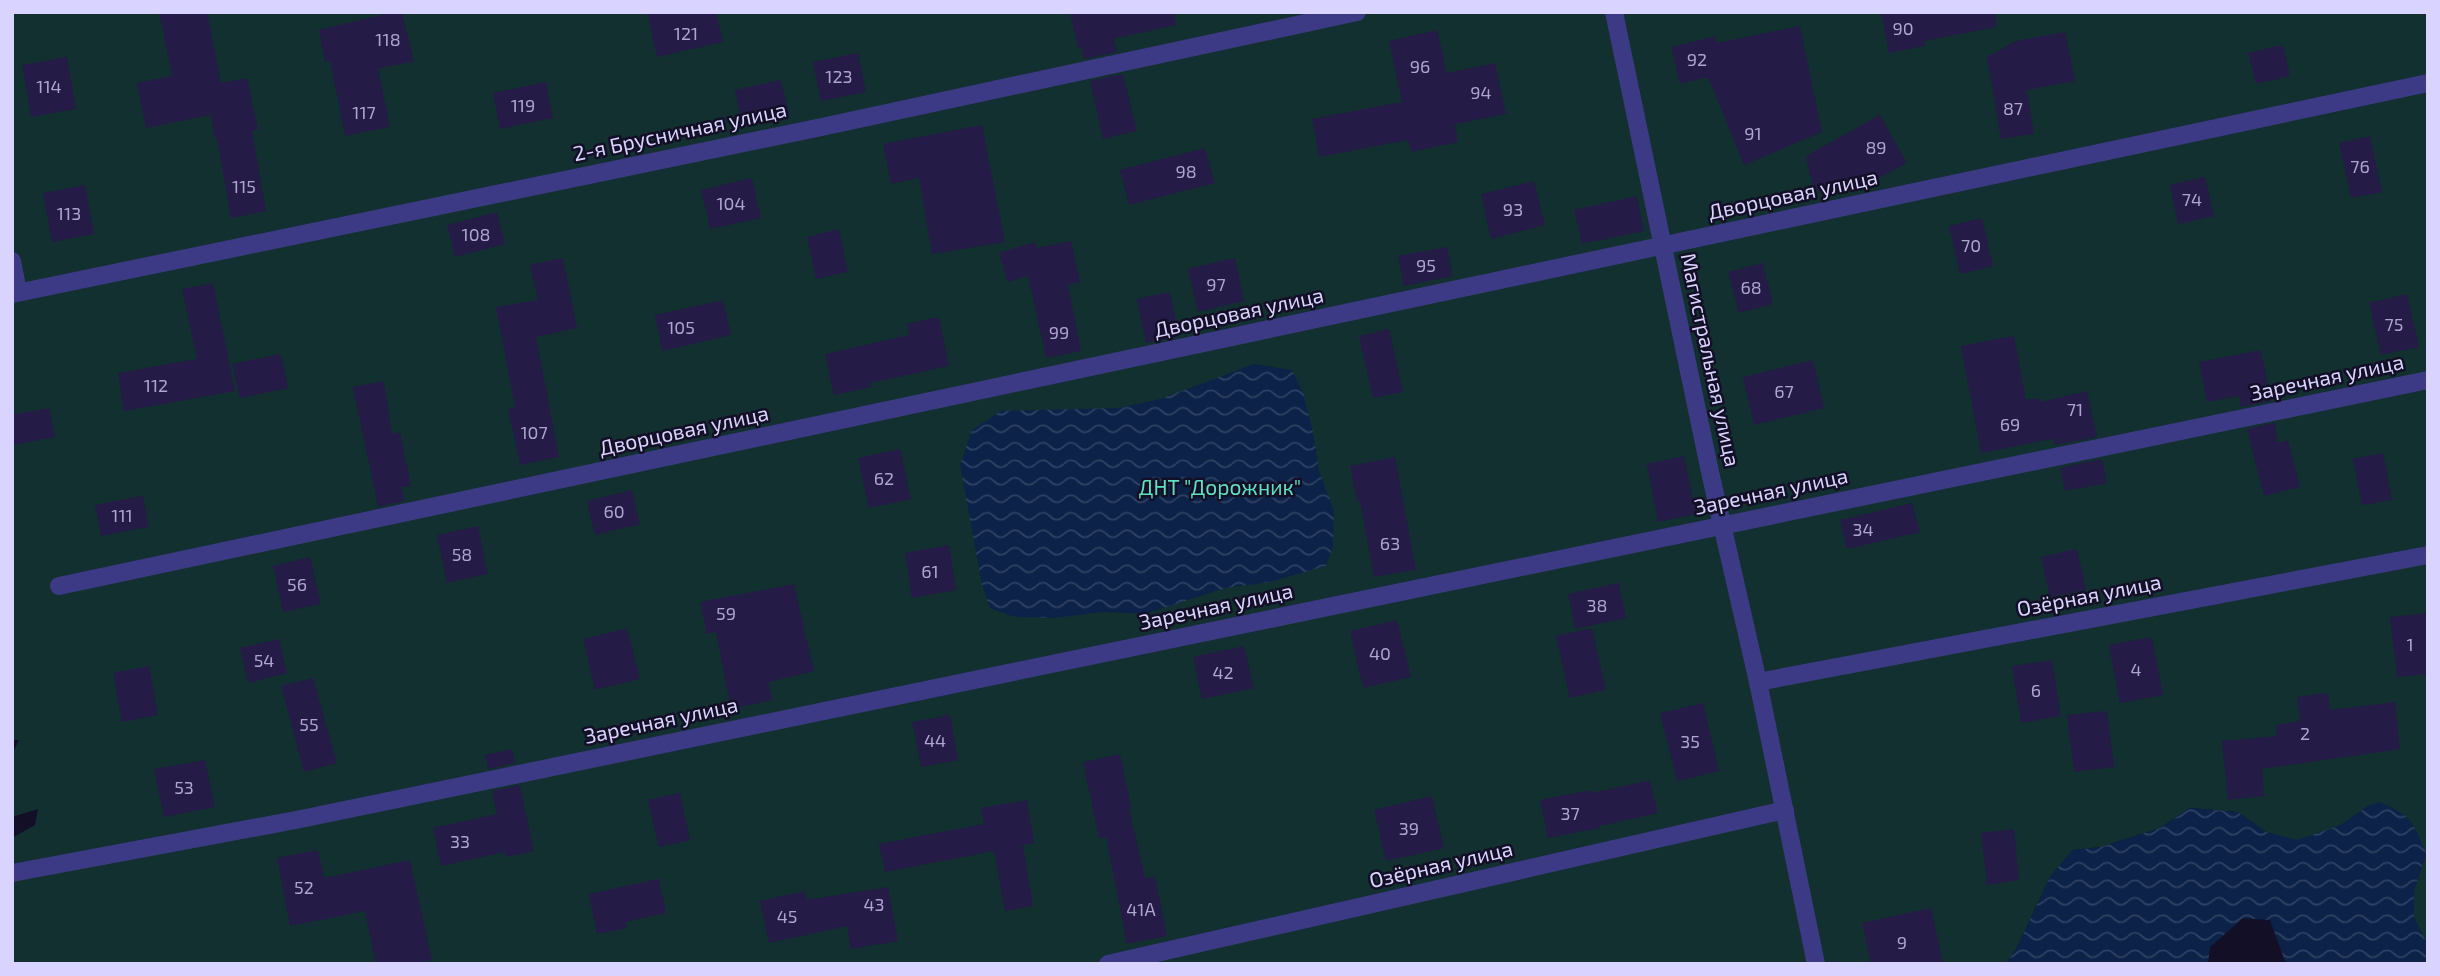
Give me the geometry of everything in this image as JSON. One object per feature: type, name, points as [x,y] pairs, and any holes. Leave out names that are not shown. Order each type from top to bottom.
[{"type":"street","name":"2-я Брусничная улица","points":[[15,293],[817,128],[1357,12]]},
{"type":"street","name":"Магистральная улица","points":[[1614,12],[1816,964]]},
{"type":"street","name":"Дворцовая улица","points":[[59,586],[2428,83]]},
{"type":"street","points":[[12,261],[15,293]]},
{"type":"street","name":"Заречная улица","points":[[12,873],[296,820],[2428,380]]},
{"type":"street","name":"Озёрная улица","points":[[1758,682],[2428,555]]},
{"type":"street","name":"Озёрная улица","points":[[1108,964],[1785,810]]},
{"type":"green space","name":"ДНТ \"Дорожник\"","points":[[12,12],[2428,12],[2428,945],[2414,918],[2414,890],[2426,853],[2368,806],[2341,825],[2297,841],[2266,832],[2238,812],[2190,808],[2160,828],[2101,847],[2073,850],[2050,877],[2016,949],[2006,964],[12,964],[12,838],[35,825],[38,809],[12,817],[12,754],[19,740],[12,740]]},
{"type":"water","points":[[1254,364],[1292,370],[1303,392],[1319,471],[1334,511],[1333,546],[1326,566],[1270,582],[1225,588],[1145,614],[1103,612],[1054,618],[1014,617],[990,608],[982,585],[960,465],[972,430],[1001,411],[1118,408],[1160,399]]},
{"type":"water","points":[[2379,802],[2399,811],[2410,821],[2426,853],[2414,890],[2414,918],[2428,945],[2428,964],[2286,964],[2270,920],[2243,918],[2210,947],[2208,964],[2006,964],[2016,949],[2050,877],[2073,850],[2101,847],[2160,828],[2190,808],[2238,812],[2266,832],[2297,840],[2341,825],[2368,806]]},
{"type":"building","points":[[159,12],[207,12],[221,83],[247,78],[258,129],[252,131],[266,211],[231,218],[211,115],[146,128],[137,83],[172,76]]},
{"type":"building","points":[[402,12],[414,61],[378,69],[390,127],[345,136],[330,61],[325,62],[319,30]]},
{"type":"building","points":[[647,12],[716,12],[723,42],[657,57]]},
{"type":"building","points":[[1070,12],[1174,12],[1176,25],[1114,39],[1117,52],[1084,59],[1081,47],[1078,48]]},
{"type":"building","points":[[1881,12],[1995,12],[1996,27],[1924,41],[1925,46],[1889,53]]},
{"type":"building","points":[[1800,26],[1822,132],[1744,165],[1708,77],[1680,84],[1671,47],[1715,36],[1717,43]]},
{"type":"building","points":[[1437,30],[1447,73],[1495,63],[1506,114],[1455,124],[1458,142],[1411,152],[1408,140],[1319,157],[1312,119],[1402,102],[1389,41]]},
{"type":"building","points":[[2065,32],[2075,81],[2027,90],[2034,134],[2001,139],[1987,57],[2016,41]]},
{"type":"building","points":[[2283,45],[2290,76],[2256,84],[2248,53]]},
{"type":"building","points":[[858,53],[866,92],[821,101],[813,62]]},
{"type":"building","points":[[67,57],[76,109],[31,117],[22,65]]},
{"type":"building","points":[[1123,74],[1137,131],[1103,139],[1090,81]]},
{"type":"building","points":[[781,80],[789,114],[742,124],[735,90]]},
{"type":"building","points":[[546,82],[553,118],[500,129],[493,93]]},
{"type":"building","points":[[1880,115],[1907,163],[1872,182],[1870,178],[1814,191],[1806,156]]},
{"type":"building","points":[[982,125],[1005,242],[932,254],[919,178],[891,184],[883,144]]},
{"type":"building","points":[[2370,136],[2382,192],[2351,198],[2339,143]]},
{"type":"building","points":[[1205,148],[1215,183],[1129,205],[1120,170]]},
{"type":"building","points":[[2205,177],[2214,216],[2178,224],[2170,185]]},
{"type":"building","points":[[752,178],[761,218],[710,229],[701,190]]},
{"type":"building","points":[[1534,181],[1545,225],[1491,239],[1481,194]]},
{"type":"building","points":[[85,185],[94,234],[52,242],[43,193]]},
{"type":"building","points":[[1637,196],[1644,231],[1582,244],[1574,210]]},
{"type":"building","points":[[497,212],[505,244],[455,257],[447,225]]},
{"type":"building","points":[[1982,218],[1993,266],[1960,274],[1949,226]]},
{"type":"building","points":[[839,229],[848,272],[816,279],[807,237]]},
{"type":"building","points":[[1071,241],[1080,282],[1068,285],[1081,351],[1046,358],[1028,276],[1008,282],[999,253],[1035,242],[1037,248]]},
{"type":"building","points":[[1447,247],[1453,276],[1404,286],[1398,256]]},
{"type":"building","points":[[563,258],[577,328],[536,337],[559,457],[520,465],[508,409],[515,407],[496,307],[538,300],[530,265]]},
{"type":"building","points":[[1235,258],[1244,301],[1198,312],[1188,269]]},
{"type":"building","points":[[1763,263],[1773,304],[1739,313],[1728,272]]},
{"type":"building","points":[[213,283],[235,391],[124,411],[118,373],[197,359],[182,289]]},
{"type":"building","points":[[1170,292],[1179,337],[1146,343],[1137,299]]},
{"type":"building","points":[[2407,294],[2419,347],[2381,355],[2369,303]]},
{"type":"building","points":[[723,300],[731,335],[662,351],[655,315]]},
{"type":"building","points":[[939,317],[949,366],[870,383],[871,387],[834,395],[825,354],[909,335],[907,324]]},
{"type":"building","points":[[1389,329],[1403,392],[1373,398],[1359,336]]},
{"type":"building","points":[[2014,336],[2026,400],[2039,398],[2040,402],[2087,391],[2097,437],[2055,445],[2053,439],[1981,453],[1961,346]]},
{"type":"building","points":[[2261,350],[2271,401],[2241,407],[2239,396],[2207,402],[2199,362]]},
{"type":"building","points":[[281,354],[288,388],[240,398],[232,364]]},
{"type":"building","points":[[1813,360],[1824,408],[1754,425],[1743,377]]},
{"type":"building","points":[[384,381],[392,434],[400,432],[411,486],[401,487],[404,501],[378,507],[353,387]]},
{"type":"building","points":[[49,408],[55,437],[12,445],[12,415]]},
{"type":"building","points":[[2275,423],[2278,443],[2288,440],[2300,487],[2264,496],[2247,429]]},
{"type":"building","points":[[900,449],[911,499],[869,508],[858,458]]},
{"type":"building","points":[[2383,453],[2392,500],[2362,505],[2353,459]]},
{"type":"building","points":[[1684,456],[1696,514],[1658,522],[1647,464]]},
{"type":"building","points":[[1395,457],[1416,570],[1374,577],[1360,501],[1357,501],[1350,466]]},
{"type":"building","points":[[2102,459],[2107,483],[2065,491],[2060,468]]},
{"type":"building","points":[[632,490],[640,524],[595,535],[587,501]]},
{"type":"building","points":[[143,496],[149,527],[101,536],[95,505]]},
{"type":"building","points":[[1912,503],[1920,532],[1847,549],[1840,520]]},
{"type":"building","points":[[478,526],[488,574],[447,583],[437,535]]},
{"type":"building","points":[[949,545],[956,590],[912,598],[905,553]]},
{"type":"building","points":[[2077,549],[2086,590],[2050,597],[2041,557]]},
{"type":"building","points":[[310,557],[321,604],[283,612],[273,566]]},
{"type":"building","points":[[1619,583],[1626,618],[1575,629],[1568,594]]},
{"type":"building","points":[[794,584],[814,671],[768,682],[772,700],[731,709],[716,632],[707,634],[700,602]]},
{"type":"building","points":[[2428,613],[2428,674],[2397,677],[2390,617]]},
{"type":"building","points":[[1397,620],[1411,677],[1363,688],[1350,631]]},
{"type":"building","points":[[627,628],[640,679],[595,690],[583,639]]},
{"type":"building","points":[[1592,628],[1606,690],[1570,698],[1556,636]]},
{"type":"building","points":[[2152,637],[2163,695],[2120,703],[2109,645]]},
{"type":"building","points":[[279,639],[287,673],[248,683],[240,648]]},
{"type":"building","points":[[1244,646],[1254,688],[1202,699],[1193,657]]},
{"type":"building","points":[[2052,660],[2061,716],[2021,723],[2012,666]]},
{"type":"building","points":[[149,666],[158,715],[122,722],[113,673]]},
{"type":"building","points":[[313,678],[337,763],[304,772],[281,686]]},
{"type":"building","points":[[2328,693],[2330,710],[2395,702],[2400,749],[2262,769],[2264,796],[2228,800],[2222,741],[2277,736],[2276,725],[2300,721],[2297,697]]},
{"type":"building","points":[[1703,703],[1719,771],[1677,781],[1660,713]]},
{"type":"building","points":[[2107,711],[2114,767],[2074,772],[2067,715]]},
{"type":"building","points":[[950,715],[958,760],[921,767],[912,722]]},
{"type":"building","points":[[512,749],[515,763],[488,769],[485,755]]},
{"type":"building","points":[[1120,754],[1145,878],[1155,876],[1167,936],[1127,944],[1106,837],[1099,838],[1083,762]]},
{"type":"building","points":[[205,760],[215,807],[164,817],[154,769]]},
{"type":"building","points":[[1650,780],[1658,813],[1548,838],[1540,800],[1593,790],[1593,793]]},
{"type":"building","points":[[520,785],[534,851],[506,857],[505,852],[441,866],[433,828],[497,814],[492,791]]},
{"type":"building","points":[[680,793],[690,840],[659,847],[648,800]]},
{"type":"building","points":[[1432,796],[1444,848],[1386,861],[1374,810]]},
{"type":"building","points":[[1027,800],[1034,843],[1023,845],[1033,906],[1005,911],[994,851],[885,872],[879,844],[984,824],[981,808]]},
{"type":"building","points":[[2014,829],[2019,880],[1987,885],[1981,833]]},
{"type":"building","points":[[318,850],[324,878],[410,860],[432,960],[414,964],[376,964],[365,911],[290,926],[277,858]]},
{"type":"building","points":[[659,879],[666,913],[626,922],[627,928],[597,934],[589,894]]},
{"type":"building","points":[[888,887],[898,941],[851,949],[847,926],[769,943],[760,901],[805,891],[807,900]]},
{"type":"building","points":[[1931,908],[1943,964],[1871,964],[1862,923]]}]
